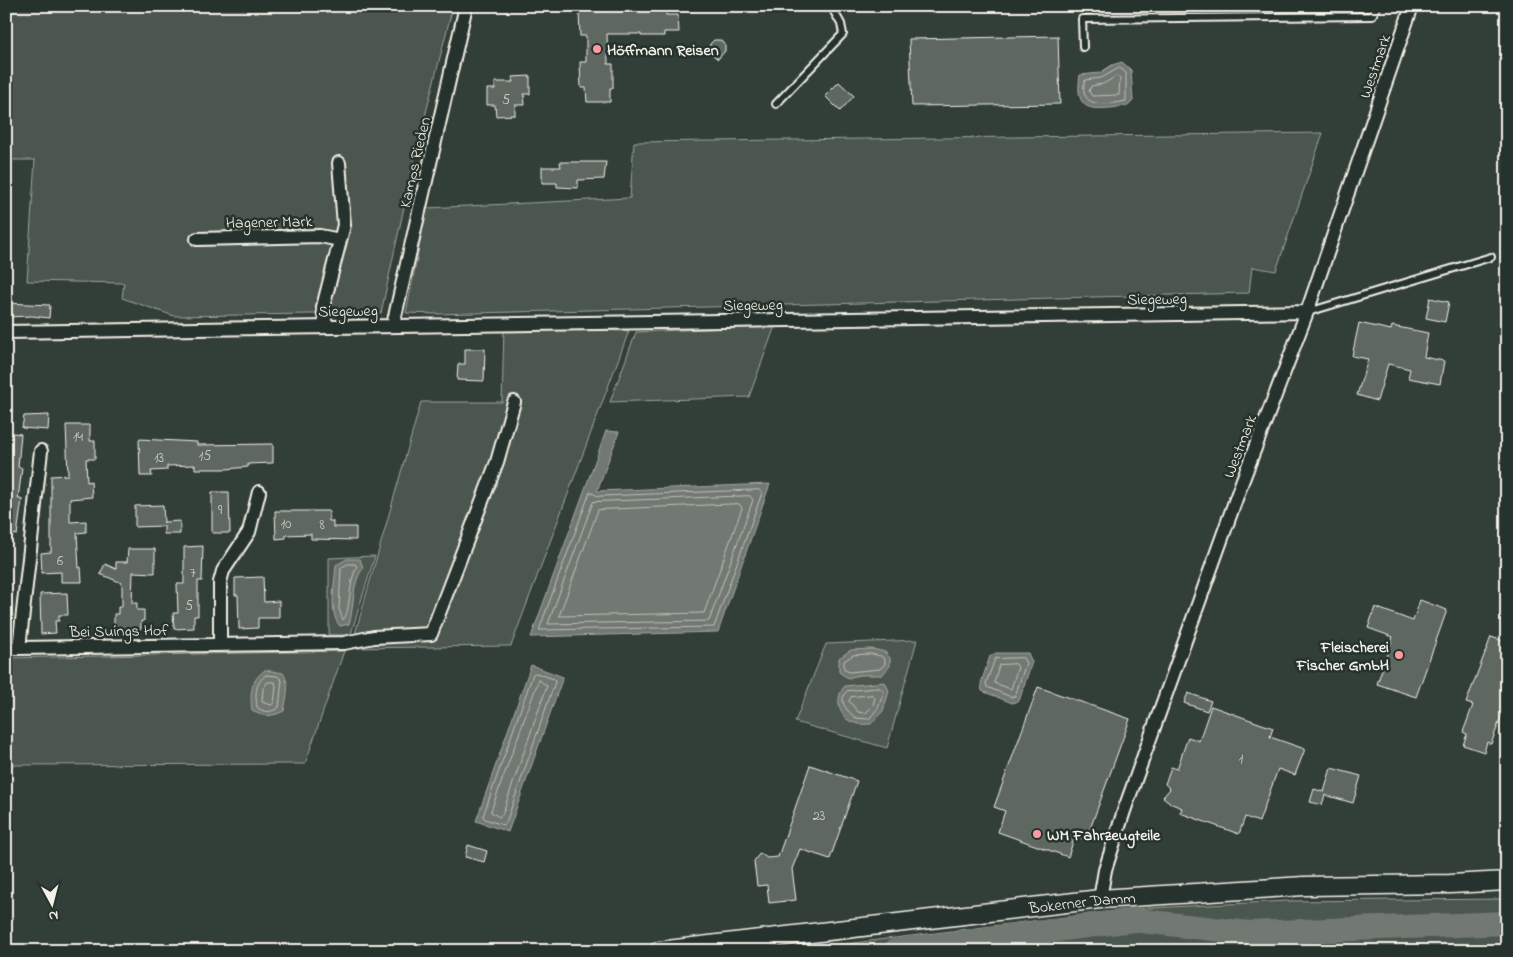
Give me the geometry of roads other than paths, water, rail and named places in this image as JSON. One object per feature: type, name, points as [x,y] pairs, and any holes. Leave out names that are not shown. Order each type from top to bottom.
[{"type":"main road","name":"Bokerner Damm","points":[[659,951],[1100,899],[1304,886],[1507,881]]},
{"type":"street","name":"Kamps Rieden","points":[[393,325],[466,6]]},
{"type":"street","name":"Westmark","points":[[1100,899],[1105,870],[1124,811],[1242,482],[1307,312],[1412,6]]},
{"type":"street","points":[[326,327],[323,306],[344,226],[339,163]]},
{"type":"street","name":"Hagener Mark","points":[[197,239],[320,236],[340,240]]},
{"type":"street","name":"Siegeweg","points":[[6,332],[1307,312]]},
{"type":"street","name":"Bei Suings Hof","points":[[13,648],[344,643],[374,637],[431,634],[497,462],[514,402]]},
{"type":"street","points":[[13,648],[41,451]]},
{"type":"street","points":[[220,645],[220,582],[223,571],[248,532],[259,492]]},
{"type":"lane","points":[[776,104],[843,34],[841,24],[831,6]]},
{"type":"lane","points":[[1082,47],[1082,19],[1372,16],[1377,6]]},
{"type":"lane","name":"Siegeweg","points":[[1307,312],[1491,257]]},
{"type":"water","points":[[1122,62],[1131,70],[1133,101],[1128,106],[1097,109],[1084,104],[1080,98],[1080,75],[1100,73],[1112,65]]},
{"type":"water","points":[[606,431],[619,432],[597,491],[770,484],[718,632],[531,637]]},
{"type":"water","points":[[347,559],[360,559],[363,568],[355,588],[349,624],[340,626],[336,620],[333,605],[336,565]]},
{"type":"water","points":[[872,649],[885,652],[890,658],[890,666],[882,675],[859,675],[848,678],[839,672],[839,658],[851,650]]},
{"type":"water","points":[[996,653],[1028,653],[1032,662],[1019,701],[1012,703],[982,691],[981,683],[990,656]]},
{"type":"water","points":[[531,665],[563,677],[508,832],[476,821]]},
{"type":"water","points":[[265,670],[283,673],[287,682],[284,711],[271,715],[252,711],[252,688],[256,679]]},
{"type":"water","points":[[885,682],[889,691],[883,711],[871,724],[857,724],[849,721],[841,712],[839,701],[845,686]]},
{"type":"waterway","points":[[895,951],[1133,920],[1249,933],[1507,923]]},
{"type":"place","name":"Höffmann Reisen","points":[[597,49]]},
{"type":"place","name":"Fleischerei Fischer GmbH","points":[[1399,655]]},
{"type":"place","name":"WM Fahrzeugteile","points":[[1037,834]]}]
